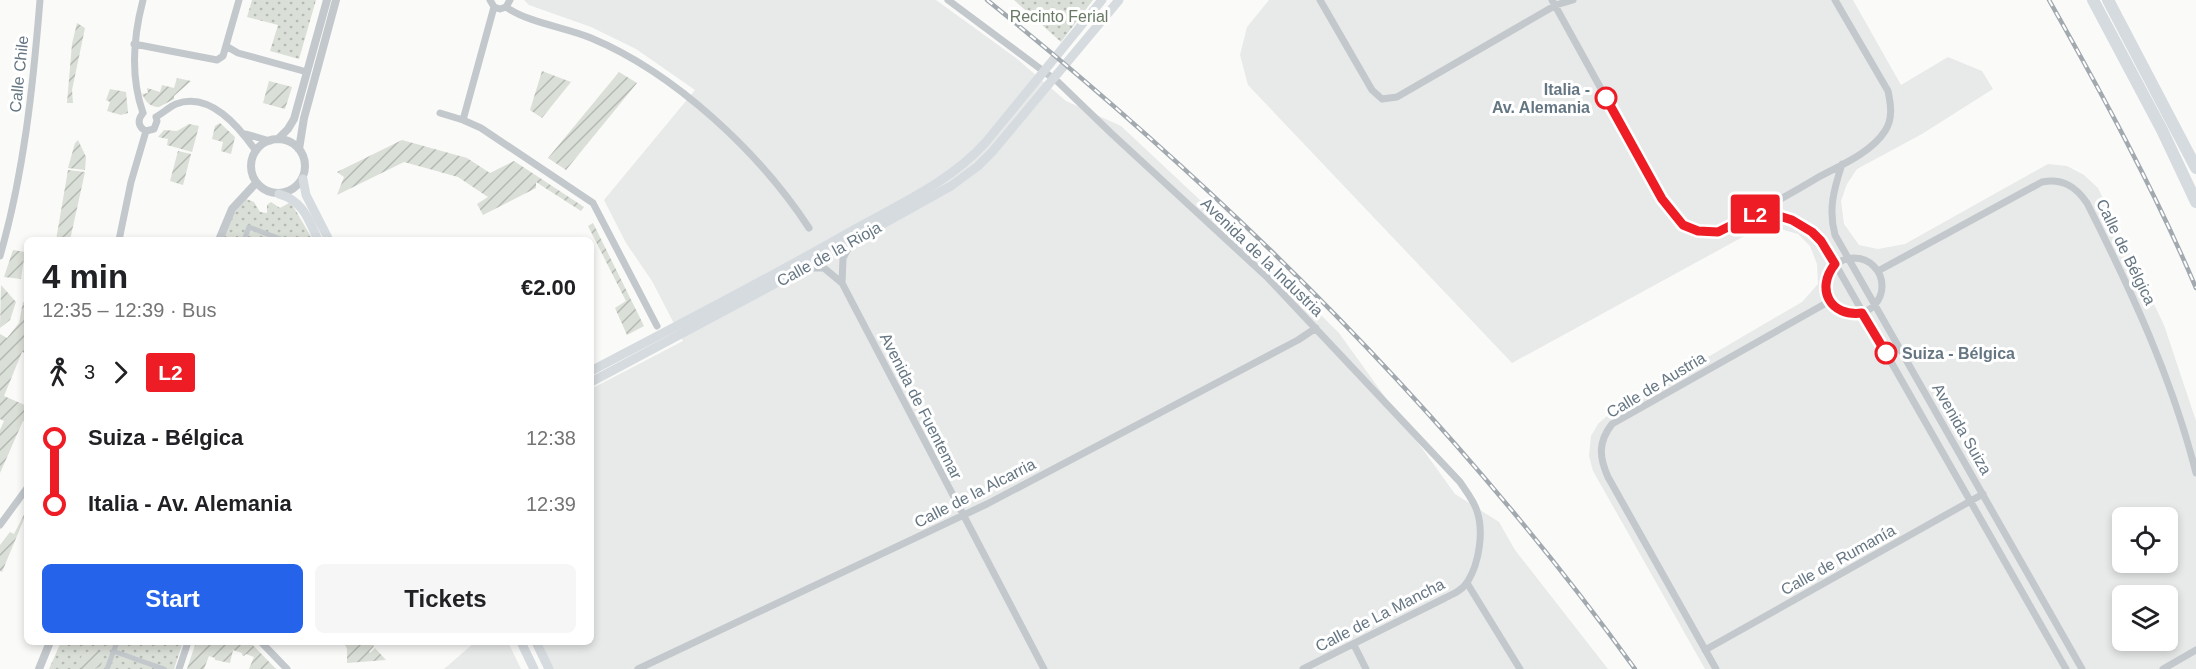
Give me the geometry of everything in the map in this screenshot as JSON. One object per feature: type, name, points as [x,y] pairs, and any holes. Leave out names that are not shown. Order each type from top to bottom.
[{"type":"highway","points":[[2094,0],[2162,130],[2196,202]]},
{"type":"highway","points":[[2108,0],[2196,168]]},
{"type":"main road","name":"Calle de la Rioja","points":[[594,369],[791,266],[930,187],[970,160],[1102,0]]},
{"type":"main road","name":"Calle de la Rioja","points":[[594,380],[803,269],[965,177],[992,152],[1119,0]]},
{"type":"main road","points":[[303,179],[306,195],[327,237]]},
{"type":"main road","points":[[279,194],[299,204],[316,237]]},
{"type":"main road","points":[[522,645],[534,669]]},
{"type":"main road","points":[[537,645],[549,669]]},
{"type":"street","name":"Calle Chile","points":[[0,256],[8,227],[28,119],[40,0]]},
{"type":"street","points":[[143,0],[134,44],[134,74],[143,113]]},
{"type":"street","points":[[134,44],[217,60],[223,56],[239,0]]},
{"type":"street","points":[[242,131],[252,137],[274,140],[293,143],[299,148],[306,164],[303,179],[296,188],[279,194],[270,193],[256,183],[251,167],[256,151],[274,140],[288,129],[294,119],[327,0]]},
{"type":"street","points":[[299,148],[304,118],[336,0]]},
{"type":"street","name":"Avenida de la Industria","points":[[948,0],[1058,82],[1268,278],[1460,482],[1477,511],[1479,539],[1475,564],[1467,583]]},
{"type":"street","points":[[1320,0],[1372,90],[1382,99],[1397,97],[1554,3],[1573,0]]},
{"type":"street","points":[[1554,3],[1662,199],[1686,227],[1698,231],[1718,232],[1842,164],[1864,150],[1886,130],[1891,117],[1888,91],[1835,0]]},
{"type":"street","points":[[463,120],[492,3],[500,9],[508,4],[530,18],[592,38],[652,72],[696,104],[739,142],[774,180],[809,228]]},
{"type":"street","points":[[226,46],[238,53],[307,72]]},
{"type":"street","points":[[156,117],[176,104],[187,102],[211,106],[222,112],[242,131],[256,151]]},
{"type":"street","points":[[150,112],[158,121],[154,129],[146,131],[139,125],[140,117],[143,113],[150,112]]},
{"type":"street","points":[[440,114],[481,128],[593,203],[657,326]]},
{"type":"street","points":[[120,237],[131,182],[146,131]]},
{"type":"street","name":"Avenida Suiza","points":[[1842,164],[1832,196],[1831,209],[1835,234],[2082,669]]},
{"type":"street","name":"Calle de Bélgica","points":[[1878,271],[2042,182],[2052,180],[2071,185],[2080,192],[2087,203],[2143,318],[2186,436],[2196,473]]},
{"type":"street","points":[[220,237],[232,209],[256,183]]},
{"type":"street","name":"Avenida Suiza","points":[[1758,212],[1776,215],[1803,225],[1821,241],[2066,669]]},
{"type":"street","points":[[245,237],[249,227],[275,237]]},
{"type":"street","points":[[842,283],[843,258],[852,242]]},
{"type":"street","points":[[1847,258],[1864,260],[1878,271],[1881,279],[1882,289],[1875,305],[1862,313],[1844,313],[1830,302],[1826,292],[1829,272],[1835,264],[1847,258]]},
{"type":"street","points":[[803,269],[824,268],[842,283]]},
{"type":"street","name":"Avenida de Fuentemar","points":[[842,283],[1044,669]]},
{"type":"street","name":"Calle de Austria","points":[[1716,669],[1608,477],[1600,457],[1603,439],[1612,424],[1830,302]]},
{"type":"street","name":"Calle de la Alcarria","points":[[639,669],[962,516],[1298,340],[1316,328]]},
{"type":"street","points":[[0,525],[24,492]]},
{"type":"street","name":"Calle de Rumanía","points":[[1706,650],[1983,494]]},
{"type":"street","points":[[1467,583],[1520,669]]},
{"type":"street","name":"Calle de La Mancha","points":[[1303,669],[1458,591],[1467,583]]},
{"type":"street","points":[[39,669],[49,645]]},
{"type":"street","points":[[107,669],[116,645]]},
{"type":"street","points":[[179,669],[187,645]]},
{"type":"street","points":[[264,645],[287,669]]},
{"type":"street","points":[[1354,645],[1366,669]]},
{"type":"street","points":[[2163,669],[2196,650]]},
{"type":"street","points":[[113,651],[164,669]]},
{"type":"shaded area","points":[[524,0],[936,0],[1016,58],[1066,101],[1121,126],[1295,289],[1339,333],[1455,494],[1499,522],[1515,550],[1608,669],[553,669],[542,645],[594,645],[594,387],[683,341],[652,281],[626,243],[604,200],[695,90],[636,49],[591,27],[529,5]]},
{"type":"shaded area","points":[[1269,0],[1853,0],[1901,85],[1948,57],[1982,71],[1993,89],[1922,134],[1857,169],[1847,184],[1841,201],[1844,224],[1859,245],[1878,249],[1905,244],[2048,164],[2067,166],[2084,175],[2098,188],[2164,325],[2196,421],[2196,669],[1705,669],[1593,471],[1589,456],[1591,436],[1598,424],[1607,416],[1802,302],[1818,284],[1817,264],[1810,246],[1798,234],[1761,227],[1512,363],[1248,85],[1240,55],[1247,27]]},
{"type":"shaded area","points":[[472,645],[509,645],[521,669],[444,669]]},
{"type":"green space","points":[[252,0],[316,0],[299,59],[270,51],[278,25],[247,17]]},
{"type":"green space","name":"Recinto Ferial","points":[[1014,0],[1093,0],[1061,42]]},
{"type":"green space","points":[[77,23],[85,28],[72,90],[73,103],[67,103],[72,44]]},
{"type":"green space","points":[[542,71],[571,82],[542,118],[530,110]]},
{"type":"green space","points":[[619,72],[637,83],[566,170],[548,158]]},
{"type":"green space","points":[[177,78],[191,81],[174,96],[174,99],[159,107],[149,104],[142,94],[148,93],[147,88],[160,92],[162,85],[174,88]]},
{"type":"green space","points":[[269,81],[292,87],[285,109],[263,103]]},
{"type":"green space","points":[[110,89],[126,92],[128,113],[121,115],[107,111],[110,102],[106,100]]},
{"type":"green space","points":[[220,123],[235,137],[231,154],[221,151],[223,142],[212,139],[215,126]]},
{"type":"green space","points":[[189,124],[199,126],[192,152],[167,145],[168,139],[158,137],[164,130],[177,131]]},
{"type":"green space","points":[[78,140],[86,157],[85,170],[68,168],[75,143]]},
{"type":"green space","points":[[402,140],[467,158],[490,173],[514,161],[584,207],[581,211],[536,182],[536,188],[483,215],[477,204],[488,197],[458,177],[404,162],[337,195],[344,177],[337,172]]},
{"type":"green space","points":[[178,151],[191,154],[183,185],[170,181]]},
{"type":"green space","points":[[68,170],[85,172],[71,237],[57,237]]},
{"type":"green space","points":[[246,199],[254,202],[260,212],[267,213],[267,205],[271,202],[280,208],[289,203],[311,237],[222,237],[230,218]]},
{"type":"green space","points":[[593,223],[644,326],[627,335],[615,308],[626,301],[588,226]]},
{"type":"green space","points":[[13,250],[24,252],[21,279],[4,277]]},
{"type":"green space","points":[[1,285],[16,302],[10,320],[0,328]]},
{"type":"green space","points":[[24,302],[24,353],[22,352],[4,396],[24,405],[24,421],[0,473],[0,430],[4,421],[0,419],[0,334],[7,338],[19,323]]},
{"type":"green space","points":[[24,515],[2,572],[0,571],[0,545],[10,532],[14,534]]},
{"type":"green space","points":[[60,645],[182,645],[174,669],[49,669]]},
{"type":"green space","points":[[195,645],[253,645],[276,669],[249,669],[254,657],[246,654],[244,656],[233,650],[230,663],[215,660],[209,656],[204,669],[187,669]]},
{"type":"green space","points":[[345,645],[373,645],[369,652],[375,648],[386,660],[347,663]]},
{"type":"green space","points":[[97,650],[103,655],[101,666],[95,669],[82,669],[80,661],[82,655]]},
{"type":"railway","points":[[987,0],[1077,74],[1164,151],[1250,230],[1333,313],[1414,398],[1491,485],[1565,576],[1635,669]]},
{"type":"railway","points":[[2049,0],[2127,142],[2196,288]]},
{"type":"bus line","name":"L2","points":[[1606,98],[1662,199],[1683,225],[1698,231],[1718,232],[1758,212],[1776,215],[1803,225],[1821,241],[1835,264],[1826,282],[1826,292],[1830,302],[1844,313],[1862,313],[1886,353]]},
{"type":"place","name":"Italia - Av. Alemania","points":[[1606,98]]},
{"type":"place","name":"Suiza - Bélgica","points":[[1886,353]]}]
